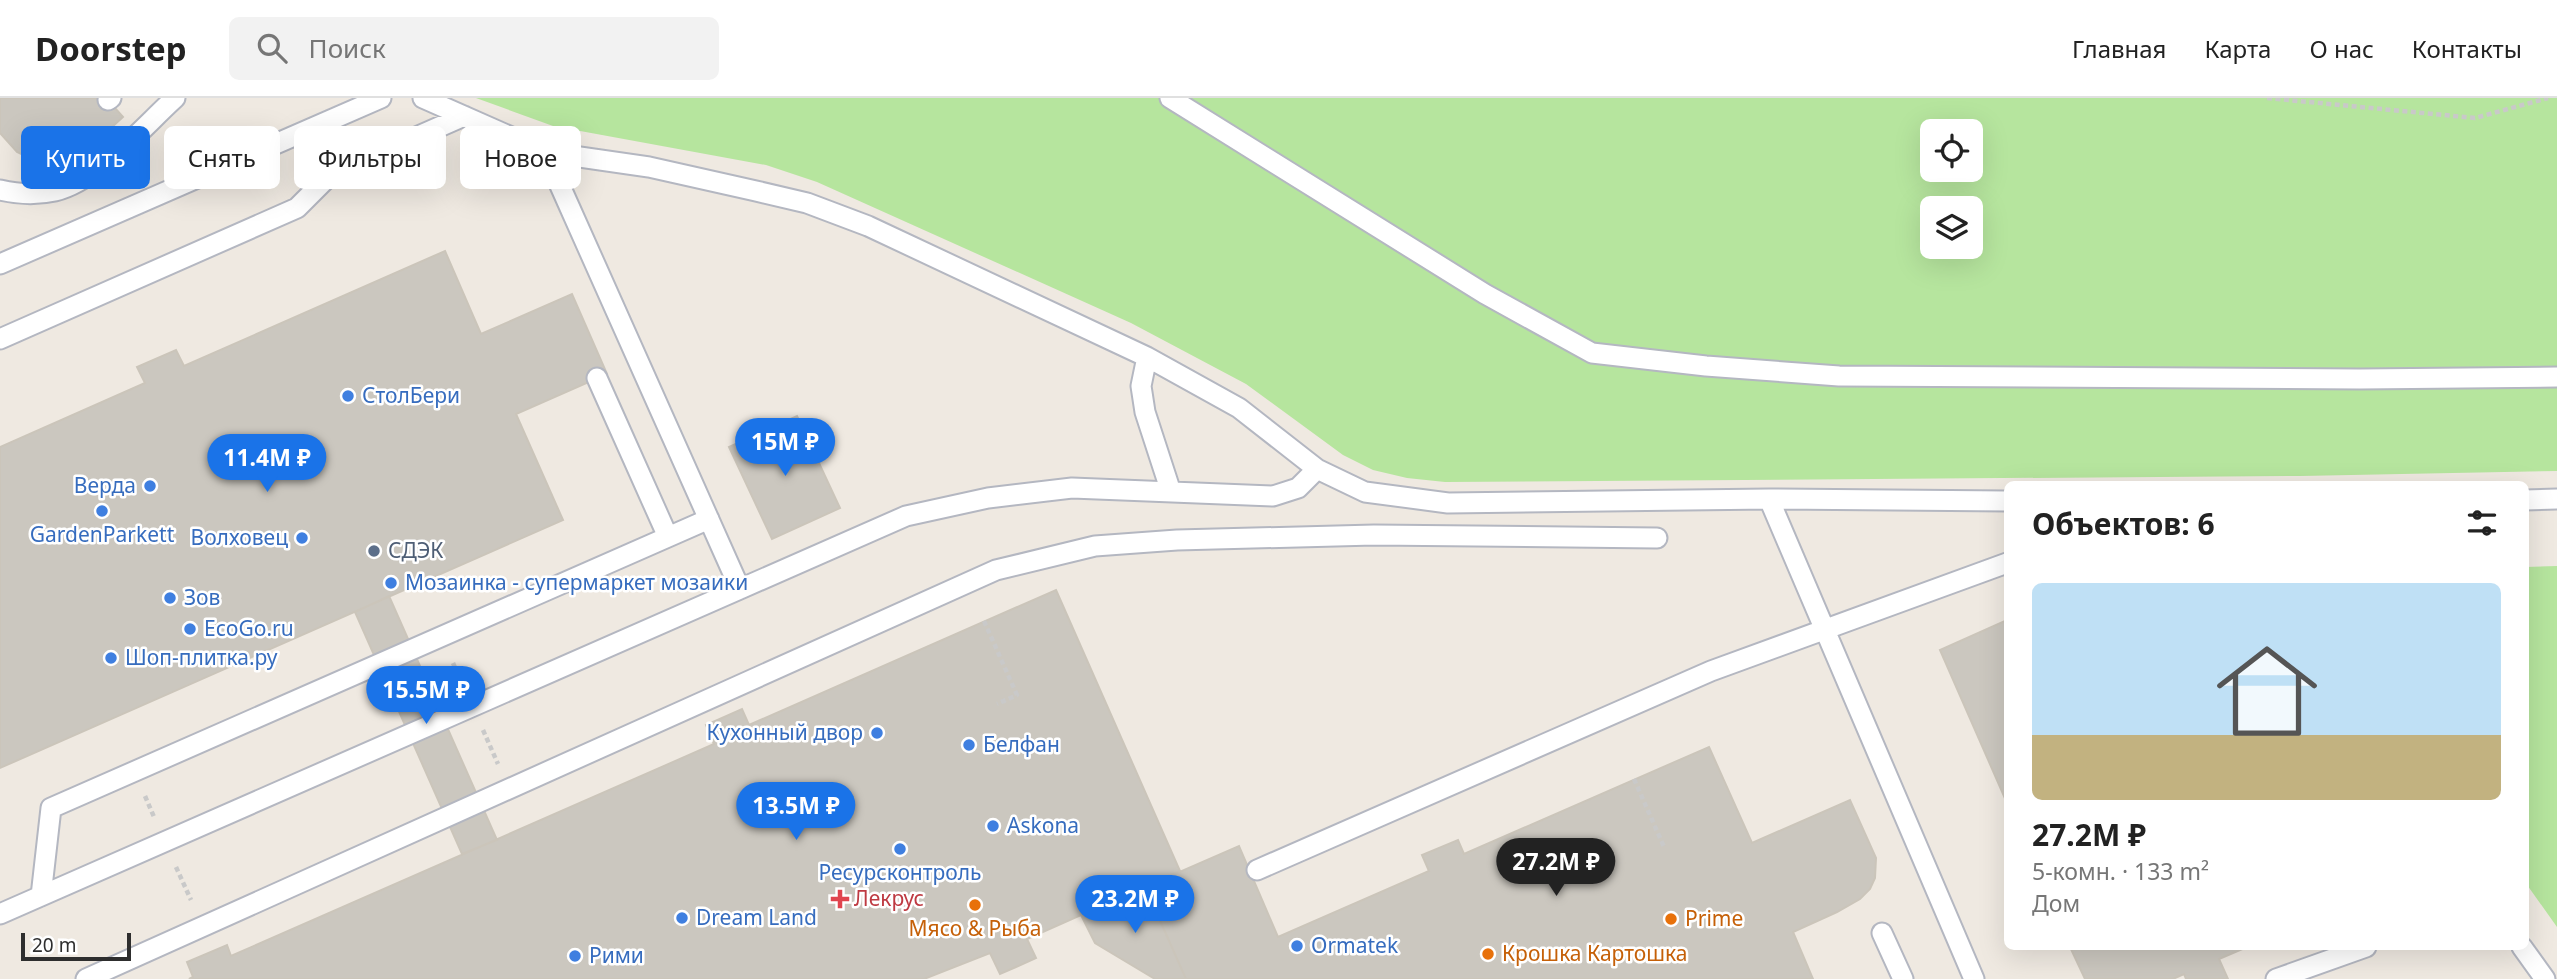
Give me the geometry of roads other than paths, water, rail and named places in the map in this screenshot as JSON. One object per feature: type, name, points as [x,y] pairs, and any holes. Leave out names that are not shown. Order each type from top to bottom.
[{"type":"lane","points":[[0,190],[18,194],[55,191],[91,175],[175,98]]},
{"type":"lane","points":[[3,260],[380,98]]},
{"type":"lane","points":[[424,98],[486,126]]},
{"type":"lane","points":[[1170,98],[1485,295],[1592,353],[1706,366],[1839,376],[2319,379],[2557,377]]},
{"type":"lane","points":[[0,339],[297,208],[330,175],[464,116]]},
{"type":"lane","points":[[581,157],[649,167],[807,204],[868,226],[1147,357],[1238,408],[1317,469],[1365,492],[1448,503],[1769,499],[2004,500]]},
{"type":"lane","points":[[562,189],[740,589]]},
{"type":"lane","points":[[1147,357],[1141,386],[1145,412],[1171,492]]},
{"type":"lane","points":[[597,378],[668,537]]},
{"type":"lane","points":[[0,914],[906,516],[988,498],[1072,488],[1273,496],[1298,488],[1317,469]]},
{"type":"lane","points":[[1769,499],[1973,979]]},
{"type":"lane","points":[[2529,500],[2557,499]]},
{"type":"lane","points":[[41,896],[51,808],[709,519]]},
{"type":"lane","points":[[86,979],[996,570],[1095,546],[1177,540],[1374,535],[1657,538]]},
{"type":"lane","points":[[1257,870],[1711,671],[2004,564]]},
{"type":"lane","points":[[1882,933],[1903,979]]},
{"type":"lane","points":[[2276,979],[2358,950]]},
{"type":"lane","points":[[2524,950],[2545,979]]},
{"type":"place","name":"СтолБери","points":[[348,396]]},
{"type":"place","name":"Верда","points":[[150,486]]},
{"type":"place","name":"GardenParkett","points":[[102,511]]},
{"type":"place","name":"Волховец","points":[[302,538]]},
{"type":"place","name":"СДЭК","points":[[374,551]]},
{"type":"place","name":"Мозаинка - супермаркет мозаики","points":[[391,583]]},
{"type":"place","name":"Зов","points":[[170,598]]},
{"type":"place","name":"EcoGo.ru","points":[[190,629]]},
{"type":"place","name":"Шоп-плитка.ру","points":[[111,658]]},
{"type":"place","name":"Кухонный двор","points":[[877,733]]},
{"type":"place","name":"Белфан","points":[[969,745]]},
{"type":"place","name":"Askona","points":[[993,826]]},
{"type":"place","name":"Ресурсконтроль","points":[[900,849]]},
{"type":"place","name":"Лекрус","points":[[840,899]]},
{"type":"place","name":"Мясо & Рыба","points":[[975,905]]},
{"type":"place","name":"Dream Land","points":[[682,918]]},
{"type":"place","name":"Prime","points":[[1671,919]]},
{"type":"place","name":"Ormatek","points":[[1297,946]]},
{"type":"place","name":"Крошка Картошка","points":[[1488,954]]},
{"type":"place","name":"Рими","points":[[575,956]]}]
